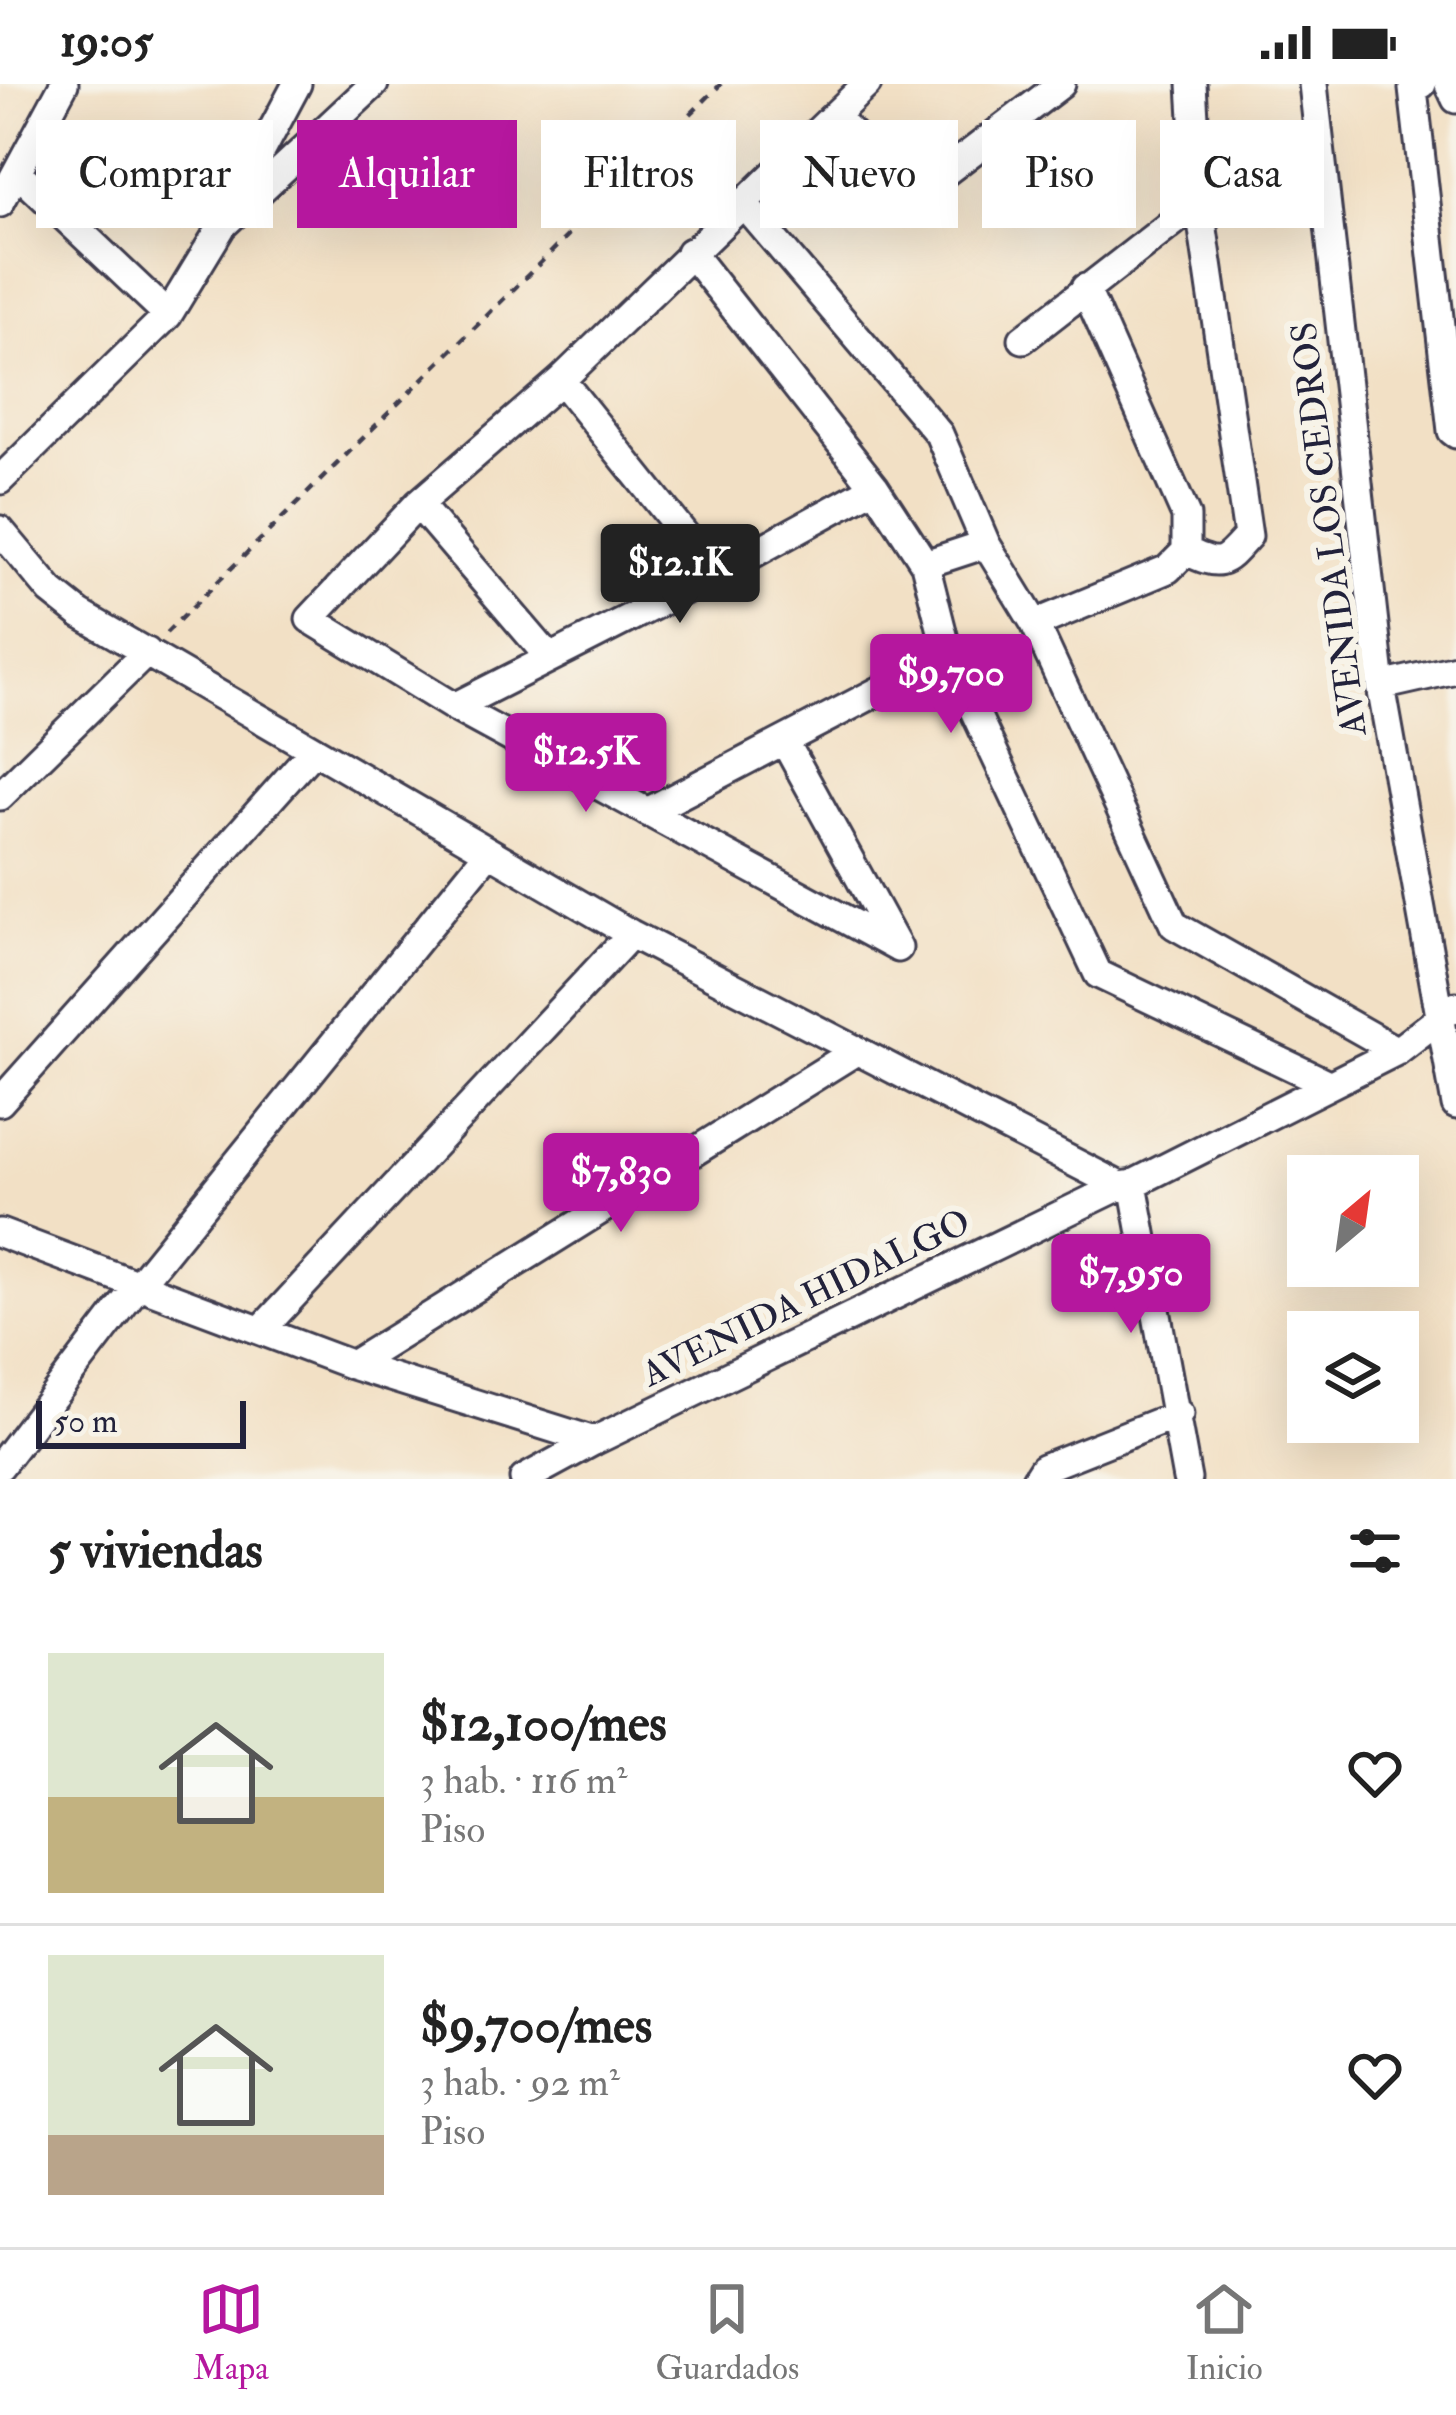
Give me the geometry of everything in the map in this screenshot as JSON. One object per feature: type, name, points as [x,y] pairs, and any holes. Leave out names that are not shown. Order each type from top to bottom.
[{"type":"street","points":[[0,203],[64,84]]},
{"type":"street","points":[[273,129],[297,84]]},
{"type":"street","points":[[273,178],[374,84]]},
{"type":"street","points":[[785,742],[898,948],[454,707],[310,619],[418,504],[561,380],[867,84]]},
{"type":"street","points":[[835,117],[893,176],[927,186],[1061,84]]},
{"type":"street","points":[[1192,84],[1194,120]]},
{"type":"street","name":"AVENIDA LOS CEDROS","points":[[1313,84],[1381,686],[1447,1013],[1456,1106]]},
{"type":"street","points":[[1422,84],[1413,89],[1456,434]]},
{"type":"street","points":[[1449,84],[1456,98]]},
{"type":"street","points":[[17,172],[168,315]]},
{"type":"street","points":[[742,202],[939,434],[986,544],[1034,624],[1174,925],[1397,1051]]},
{"type":"street","points":[[0,480],[168,315],[221,228]]},
{"type":"street","points":[[1023,339],[1165,228]]},
{"type":"street","points":[[1186,551],[1212,563],[1225,561],[1248,536],[1203,228]]},
{"type":"street","points":[[690,252],[874,487],[925,564],[948,655],[1098,974],[1326,1083]]},
{"type":"street","points":[[1034,624],[1168,568],[1186,551],[1186,516],[1085,288]]},
{"type":"street","points":[[561,380],[716,574]]},
{"type":"street","points":[[454,707],[716,574],[874,487]]},
{"type":"street","points":[[418,504],[548,656]]},
{"type":"street","points":[[0,530],[51,591],[80,614],[312,752],[631,934],[1127,1185],[1178,1414],[1187,1479]]},
{"type":"street","points":[[925,564],[986,544]]},
{"type":"street","points":[[0,796],[147,652]]},
{"type":"street","points":[[646,812],[948,655]]},
{"type":"street","points":[[1381,686],[1456,668]]},
{"type":"street","points":[[0,1102],[312,752]]},
{"type":"street","points":[[0,1466],[139,1284],[488,853]]},
{"type":"street","points":[[823,908],[842,908],[862,884]]},
{"type":"street","points":[[262,1329],[631,934]]},
{"type":"street","name":"AVENIDA HIDALGO","points":[[524,1479],[1397,1051],[1447,1013]]},
{"type":"street","points":[[352,1366],[856,1051]]},
{"type":"street","points":[[0,1233],[352,1366],[594,1441]]},
{"type":"street","points":[[1036,1479],[1043,1468],[1178,1414]]},
{"type":"path","points":[[147,652],[721,84]]}]
